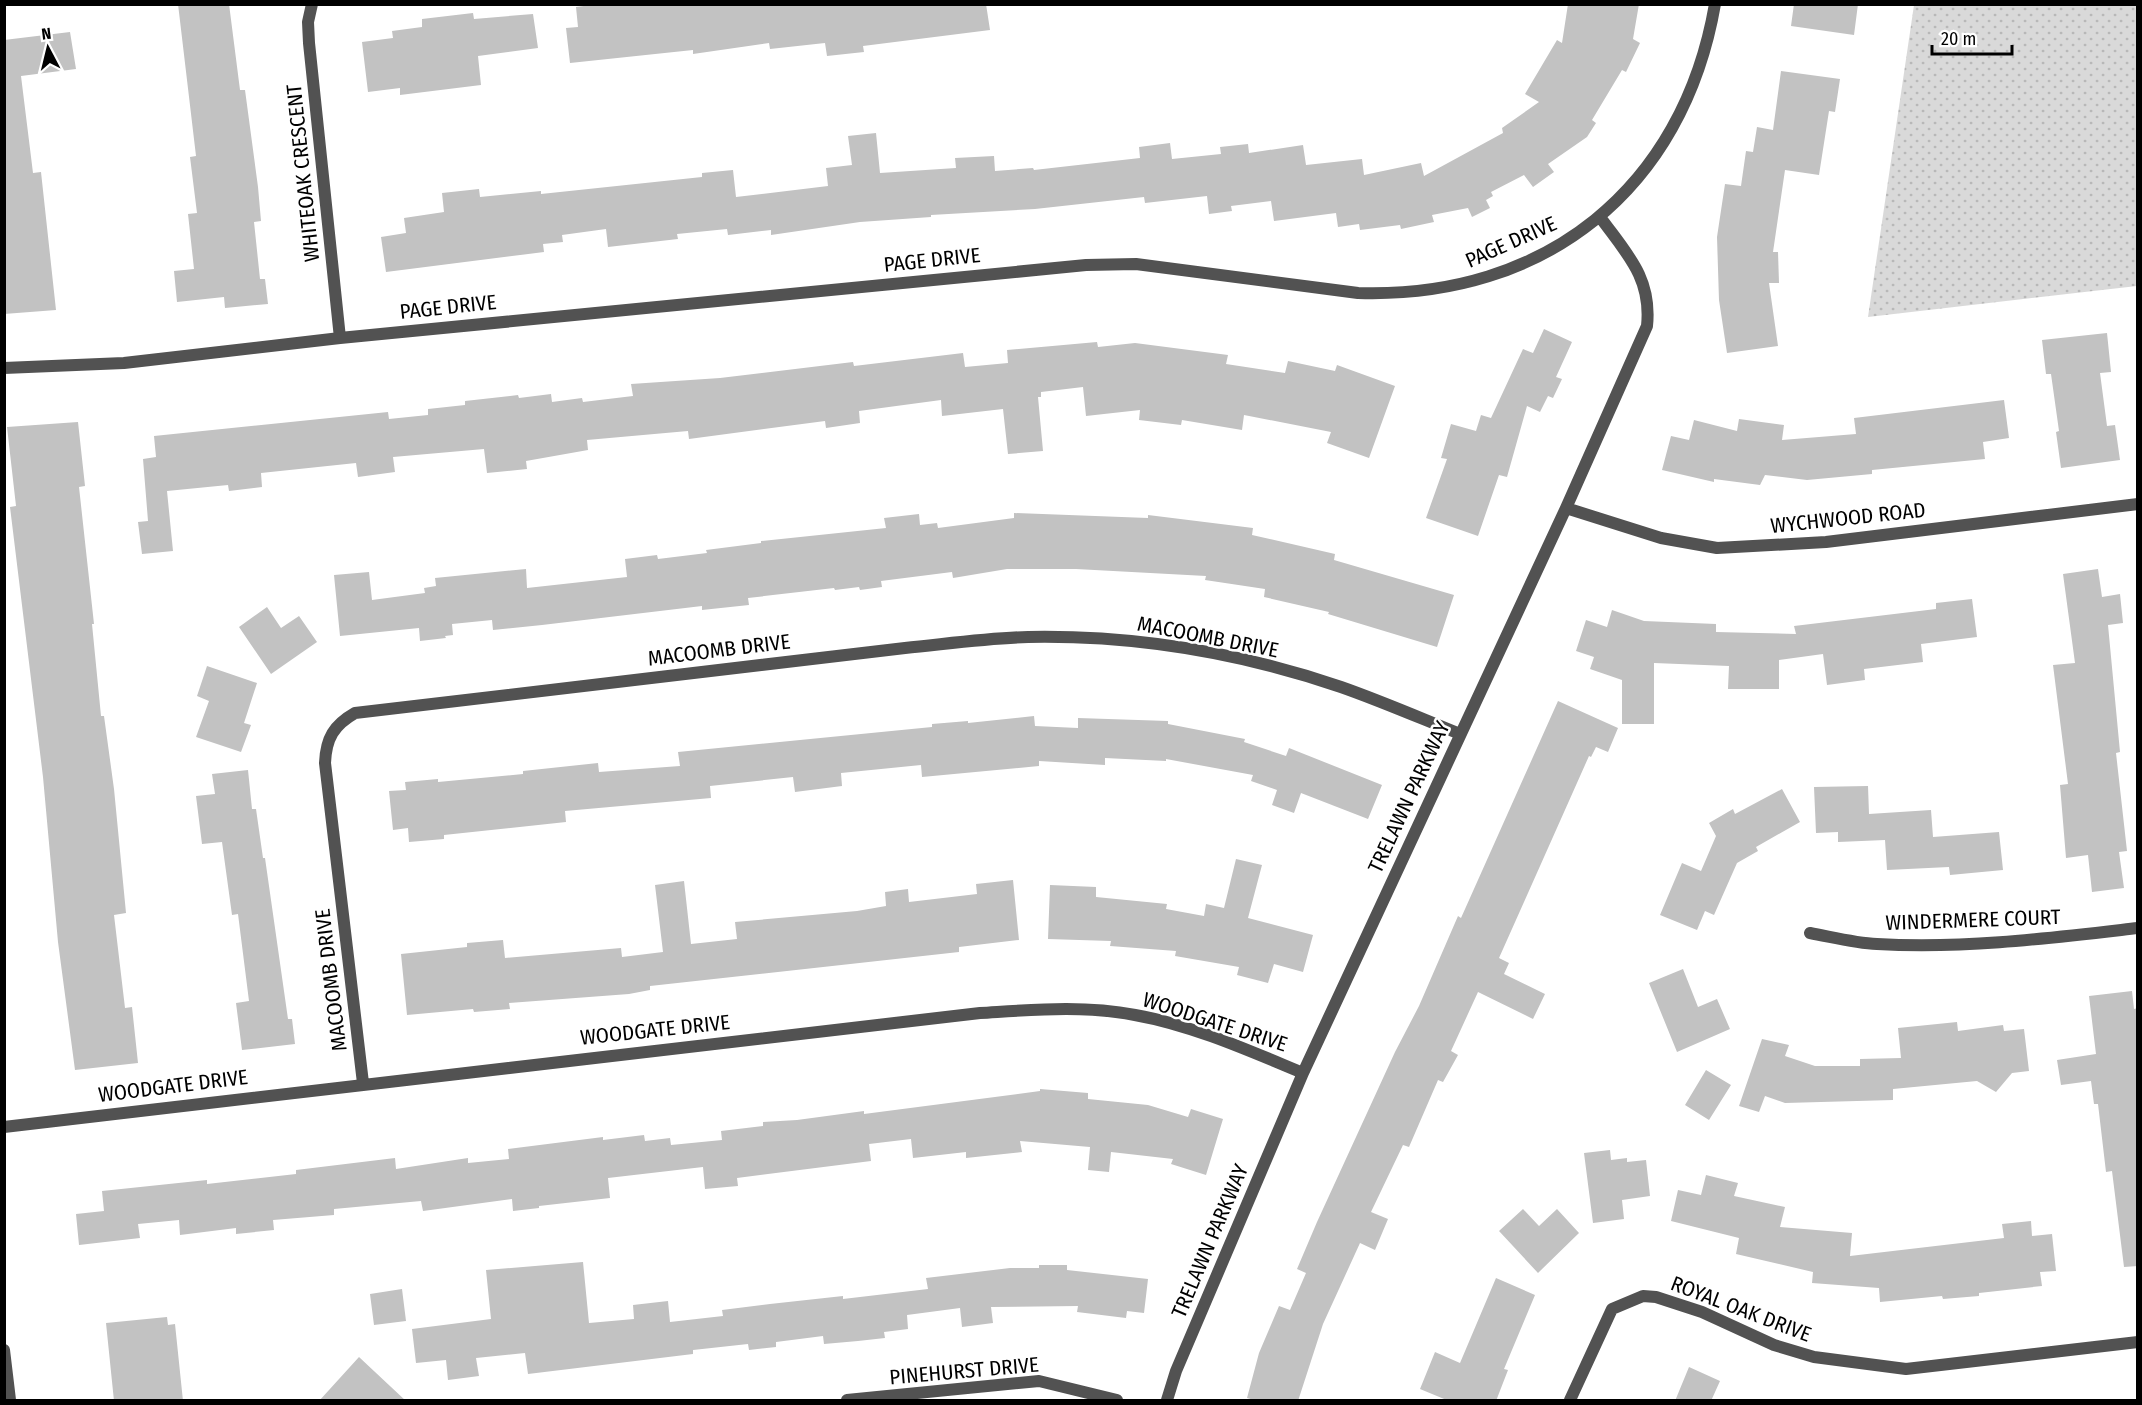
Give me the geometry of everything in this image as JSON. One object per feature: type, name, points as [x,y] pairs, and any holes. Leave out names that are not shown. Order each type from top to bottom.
[{"type":"street","name":"WHITEOAK CRESCENT","points":[[312,4],[308,22],[309,43],[340,338]]},
{"type":"street","name":"PAGE DRIVE","points":[[4,368],[124,363],[340,338],[1109,264],[1136,264],[1358,292],[1413,292],[1469,283],[1505,270],[1550,249],[1600,217],[1623,197],[1654,156],[1685,106],[1704,55],[1715,4]]},
{"type":"street","name":"TRELAWN PARKWAY","points":[[1167,1401],[1176,1371],[1303,1073],[1566,508],[1647,326],[1647,295],[1640,273],[1600,217]]},
{"type":"street","name":"WYCHWOOD ROAD","points":[[1566,508],[1661,538],[1703,548],[1717,548],[1826,542],[2138,504]]},
{"type":"street","name":"MACOOMB DRIVE","points":[[363,1083],[325,763],[326,746],[333,730],[356,713],[917,647],[1026,637],[1067,637],[1181,648],[1280,669],[1341,687],[1460,734]]},
{"type":"street","name":"WINDERMERE COURT","points":[[1810,933],[1876,944],[1958,944],[2014,943],[2138,928]]},
{"type":"street","name":"WOODGATE DRIVE","points":[[4,1127],[363,1083],[980,1013],[1058,1009],[1136,1015],[1200,1034],[1303,1073]]},
{"type":"street","name":"ROYAL OAK DRIVE","points":[[1570,1401],[1612,1309],[1642,1296],[1680,1304],[1774,1345],[1814,1357],[1906,1369],[2138,1342]]},
{"type":"street","points":[[4,1350],[10,1401]]},
{"type":"street","name":"PINEHURST DRIVE","points":[[847,1401],[1040,1381],[1117,1401]]},
{"type":"shaded area","points":[[1914,5],[2137,5],[2137,286],[1868,317]]},
{"type":"building","points":[[178,4],[229,4],[240,90],[245,90],[258,187],[261,221],[254,222],[260,279],[265,279],[268,304],[225,308],[224,297],[177,302],[174,271],[194,269],[188,214],[197,213],[190,157],[196,156]]},
{"type":"building","points":[[599,4],[986,4],[990,30],[863,46],[864,52],[827,56],[825,43],[770,49],[769,43],[693,54],[693,50],[570,63],[566,28],[578,27],[576,7]]},
{"type":"building","points":[[1568,4],[1639,4],[1633,39],[1640,43],[1626,72],[1622,70],[1592,120],[1596,123],[1587,137],[1548,164],[1554,172],[1533,187],[1524,175],[1491,192],[1493,196],[1486,200],[1490,208],[1472,217],[1468,208],[1432,215],[1434,222],[1401,229],[1400,225],[1360,230],[1359,224],[1338,227],[1336,213],[1274,221],[1271,201],[1231,206],[1232,211],[1209,214],[1207,196],[1145,203],[1144,197],[1035,209],[860,222],[771,235],[771,230],[728,235],[727,229],[677,234],[678,239],[608,247],[606,229],[562,235],[563,242],[543,244],[544,252],[386,272],[381,237],[406,233],[404,218],[444,212],[442,193],[479,189],[480,197],[541,191],[541,194],[702,177],[702,173],[733,170],[736,197],[828,186],[826,168],[852,165],[848,136],[876,133],[880,173],[956,168],[955,158],[994,156],[995,171],[1033,168],[1034,170],[1140,158],[1139,147],[1170,143],[1172,159],[1221,154],[1220,147],[1248,144],[1249,153],[1303,145],[1306,165],[1362,159],[1364,175],[1421,163],[1424,176],[1503,133],[1502,128],[1539,102],[1525,94],[1557,40],[1562,43]]},
{"type":"building","points":[[1794,4],[1858,4],[1854,35],[1791,26]]},
{"type":"building","points":[[473,13],[474,19],[533,14],[538,48],[478,56],[481,85],[400,95],[400,88],[368,92],[362,42],[393,38],[392,31],[422,27],[422,19]]},
{"type":"building","points":[[70,32],[76,69],[21,76],[33,173],[41,172],[56,310],[4,314],[4,40]]},
{"type":"building","points":[[1781,71],[1840,79],[1835,112],[1829,111],[1819,175],[1785,170],[1773,252],[1778,252],[1779,283],[1769,283],[1778,346],[1727,353],[1719,300],[1717,237],[1725,184],[1741,186],[1746,151],[1753,152],[1757,127],[1773,130]]},
{"type":"building","points":[[1544,329],[1572,342],[1556,377],[1562,379],[1553,398],[1548,396],[1540,412],[1527,406],[1507,477],[1499,475],[1478,536],[1426,518],[1447,459],[1441,458],[1451,424],[1476,431],[1481,415],[1491,418],[1523,349],[1533,353]]},
{"type":"building","points":[[2107,333],[2111,372],[2100,373],[2107,426],[2115,425],[2120,460],[2061,468],[2056,432],[2059,431],[2051,374],[2046,374],[2042,340]]},
{"type":"building","points":[[1097,342],[1098,347],[1135,343],[1228,355],[1226,364],[1285,373],[1288,361],[1335,371],[1337,365],[1395,386],[1369,458],[1327,443],[1331,432],[1244,415],[1242,430],[1182,420],[1181,425],[1139,420],[1140,410],[1086,416],[1083,387],[1041,392],[1041,397],[1038,397],[1043,451],[1008,454],[1003,409],[942,416],[941,400],[859,411],[860,423],[826,428],[825,421],[689,439],[688,431],[587,440],[588,450],[526,461],[527,469],[487,473],[484,449],[393,457],[395,472],[358,477],[356,463],[261,473],[262,487],[229,491],[228,485],[167,491],[173,551],[142,554],[138,522],[148,521],[143,459],[156,457],[154,436],[388,412],[389,419],[428,415],[428,409],[465,405],[465,401],[518,395],[519,398],[551,394],[552,402],[582,398],[583,402],[633,396],[631,384],[720,378],[853,362],[854,366],[963,353],[965,367],[1008,363],[1007,350]]},
{"type":"building","points":[[2004,400],[2009,438],[1983,442],[1985,459],[1872,470],[1872,474],[1807,480],[1765,475],[1760,485],[1714,479],[1714,482],[1662,470],[1671,436],[1689,440],[1694,420],[1737,431],[1739,419],[1784,425],[1782,440],[1856,434],[1854,418]]},
{"type":"building","points":[[78,422],[85,486],[79,487],[94,624],[92,624],[101,716],[104,716],[114,789],[126,913],[114,915],[125,1008],[132,1007],[138,1063],[75,1070],[58,942],[43,777],[10,507],[16,506],[7,427]]},
{"type":"building","points":[[1014,513],[1148,518],[1148,515],[1253,528],[1252,535],[1335,554],[1334,560],[1454,595],[1437,647],[1328,614],[1329,612],[1264,597],[1265,589],[1205,580],[1206,576],[1076,569],[1007,569],[953,578],[952,572],[881,581],[882,587],[860,590],[859,587],[835,590],[834,588],[748,598],[749,605],[702,610],[702,606],[493,630],[492,620],[452,624],[453,635],[420,641],[419,628],[340,636],[334,575],[369,572],[372,600],[425,593],[424,588],[436,586],[435,578],[526,569],[527,588],[627,577],[625,559],[657,555],[658,559],[707,553],[706,550],[761,543],[761,541],[886,528],[884,518],[919,514],[920,525],[937,523],[938,528],[1014,518]]},
{"type":"building","points":[[2098,569],[2102,597],[2120,594],[2123,623],[2108,625],[2120,752],[2116,753],[2127,851],[2119,852],[2124,888],[2092,892],[2088,855],[2066,858],[2060,785],[2068,784],[2053,665],[2075,663],[2063,574]]},
{"type":"building","points":[[1972,599],[1977,637],[1921,644],[1923,662],[1864,669],[1865,680],[1827,685],[1823,654],[1779,660],[1779,689],[1728,689],[1729,666],[1654,663],[1654,724],[1622,724],[1622,680],[1590,669],[1594,657],[1576,651],[1586,620],[1607,627],[1612,610],[1644,621],[1716,624],[1716,632],[1796,634],[1794,626],[1936,609],[1936,603]]},
{"type":"building","points":[[267,607],[281,628],[299,616],[317,642],[271,674],[239,627]]},
{"type":"building","points":[[207,666],[257,683],[244,723],[251,725],[241,752],[196,737],[209,701],[197,696]]},
{"type":"building","points":[[1558,701],[1618,728],[1608,752],[1596,747],[1591,757],[1589,756],[1499,958],[1509,963],[1504,974],[1545,994],[1533,1019],[1478,992],[1451,1051],[1458,1055],[1443,1082],[1438,1080],[1409,1147],[1403,1145],[1371,1212],[1388,1219],[1375,1250],[1360,1243],[1323,1324],[1298,1401],[1258,1401],[1247,1398],[1259,1353],[1279,1306],[1290,1310],[1306,1273],[1297,1269],[1317,1222],[1395,1052],[1419,1006],[1458,916],[1461,918]]},
{"type":"building","points":[[1034,716],[1035,726],[1078,728],[1078,718],[1168,721],[1168,724],[1245,739],[1244,742],[1286,756],[1289,748],[1382,785],[1368,819],[1301,793],[1294,813],[1272,805],[1277,790],[1251,781],[1253,775],[1166,759],[1166,761],[1105,758],[1105,765],[1039,761],[1039,766],[922,777],[921,765],[841,773],[842,786],[795,792],[793,777],[710,786],[711,798],[565,811],[566,822],[444,835],[444,839],[409,842],[408,828],[393,830],[389,791],[406,790],[405,782],[438,779],[438,782],[523,774],[523,771],[598,763],[599,772],[680,766],[678,752],[932,727],[932,724],[968,721],[968,723]]},
{"type":"building","points":[[248,770],[252,809],[256,809],[263,858],[265,858],[288,1019],[292,1019],[295,1044],[242,1050],[236,1003],[249,1001],[238,914],[232,915],[222,842],[202,844],[196,796],[215,794],[212,774]]},
{"type":"building","points":[[1868,786],[1869,814],[1931,810],[1933,837],[1999,832],[2003,870],[1950,875],[1949,867],[1887,870],[1885,840],[1838,842],[1838,832],[1816,833],[1814,787]]},
{"type":"building","points":[[1782,789],[1800,822],[1756,847],[1758,851],[1737,863],[1714,915],[1705,911],[1697,930],[1660,915],[1682,863],[1701,871],[1716,836],[1709,823],[1733,809],[1735,814]]},
{"type":"building","points":[[1236,859],[1262,865],[1248,918],[1313,935],[1303,972],[1274,964],[1268,983],[1237,975],[1239,967],[1175,956],[1176,951],[1110,946],[1111,941],[1048,939],[1050,885],[1096,887],[1096,897],[1167,904],[1166,909],[1204,916],[1206,904],[1224,908]]},
{"type":"building","points":[[1013,880],[1019,940],[959,947],[959,952],[650,986],[650,990],[629,994],[509,1003],[510,1009],[474,1012],[473,1009],[407,1015],[401,954],[467,947],[467,943],[503,940],[505,958],[621,948],[622,957],[663,952],[655,885],[684,881],[691,944],[737,939],[735,922],[857,911],[886,906],[885,892],[908,889],[909,902],[977,894],[976,884]]},
{"type":"building","points":[[1683,969],[1698,1007],[1717,999],[1730,1029],[1677,1052],[1649,983]]},
{"type":"building","points":[[2132,991],[2134,1009],[2138,1008],[2138,1266],[2124,1267],[2112,1171],[2106,1172],[2098,1104],[2094,1104],[2091,1081],[2061,1085],[2057,1060],[2096,1054],[2089,996]]},
{"type":"building","points":[[1957,1022],[1958,1031],[2003,1025],[2004,1031],[2024,1029],[2029,1071],[2012,1073],[1996,1092],[1977,1081],[1893,1089],[1893,1100],[1785,1103],[1765,1096],[1759,1112],[1739,1106],[1762,1039],[1789,1045],[1785,1056],[1815,1066],[1860,1066],[1860,1059],[1901,1058],[1898,1028]]},
{"type":"building","points":[[1706,1070],[1731,1085],[1709,1120],[1685,1105]]},
{"type":"building","points":[[1040,1089],[1088,1093],[1088,1099],[1148,1105],[1188,1117],[1191,1109],[1223,1119],[1206,1175],[1171,1164],[1173,1159],[1111,1152],[1109,1172],[1088,1170],[1090,1147],[1020,1141],[1022,1152],[966,1158],[966,1152],[913,1158],[911,1139],[869,1144],[871,1161],[737,1178],[738,1186],[705,1189],[703,1167],[608,1178],[610,1198],[539,1206],[539,1208],[513,1211],[512,1199],[423,1211],[421,1201],[334,1209],[334,1215],[273,1220],[274,1230],[236,1234],[236,1228],[180,1235],[179,1220],[138,1224],[140,1238],[79,1245],[76,1214],[104,1211],[102,1191],[207,1180],[207,1184],[296,1174],[296,1170],[395,1158],[396,1169],[468,1158],[468,1163],[509,1159],[508,1149],[603,1137],[603,1140],[644,1135],[645,1141],[670,1138],[671,1145],[722,1140],[721,1131],[763,1126],[763,1122],[864,1111],[864,1114],[1040,1091]]},
{"type":"building","points":[[1610,1150],[1611,1160],[1627,1158],[1627,1162],[1646,1160],[1650,1196],[1622,1200],[1624,1219],[1593,1223],[1584,1153]]},
{"type":"building","points":[[1706,1175],[1738,1183],[1734,1196],[1785,1207],[1780,1227],[1852,1233],[1850,1256],[2004,1238],[2002,1224],[2031,1221],[2032,1236],[2052,1234],[2056,1271],[2040,1272],[2042,1286],[1979,1293],[1979,1296],[1943,1299],[1942,1296],[1880,1302],[1879,1288],[1812,1283],[1813,1272],[1736,1254],[1739,1238],[1671,1221],[1678,1190],[1701,1195]]},
{"type":"building","points":[[1523,1209],[1539,1226],[1557,1209],[1579,1233],[1538,1273],[1499,1231]]},
{"type":"building","points":[[583,1262],[589,1323],[634,1319],[633,1305],[668,1301],[670,1322],[723,1316],[722,1310],[928,1289],[926,1278],[1010,1268],[1039,1268],[1039,1265],[1067,1265],[1067,1270],[1148,1279],[1144,1313],[1127,1311],[1126,1318],[1077,1312],[1078,1306],[991,1307],[993,1323],[962,1327],[960,1308],[907,1315],[908,1329],[884,1332],[885,1338],[858,1341],[824,1344],[823,1336],[776,1342],[776,1347],[749,1350],[748,1344],[693,1350],[693,1354],[528,1374],[525,1353],[476,1358],[479,1376],[448,1380],[446,1360],[416,1363],[412,1329],[491,1319],[486,1270]]},
{"type":"building","points":[[1496,1278],[1535,1295],[1504,1369],[1508,1370],[1496,1401],[1449,1401],[1420,1389],[1435,1352],[1460,1363]]},
{"type":"building","points":[[402,1289],[406,1321],[374,1325],[370,1294]]},
{"type":"building","points":[[167,1317],[168,1325],[175,1324],[183,1401],[114,1401],[106,1323]]},
{"type":"building","points":[[359,1357],[406,1401],[319,1401]]},
{"type":"building","points":[[1689,1367],[1720,1381],[1711,1401],[1675,1401]]}]
